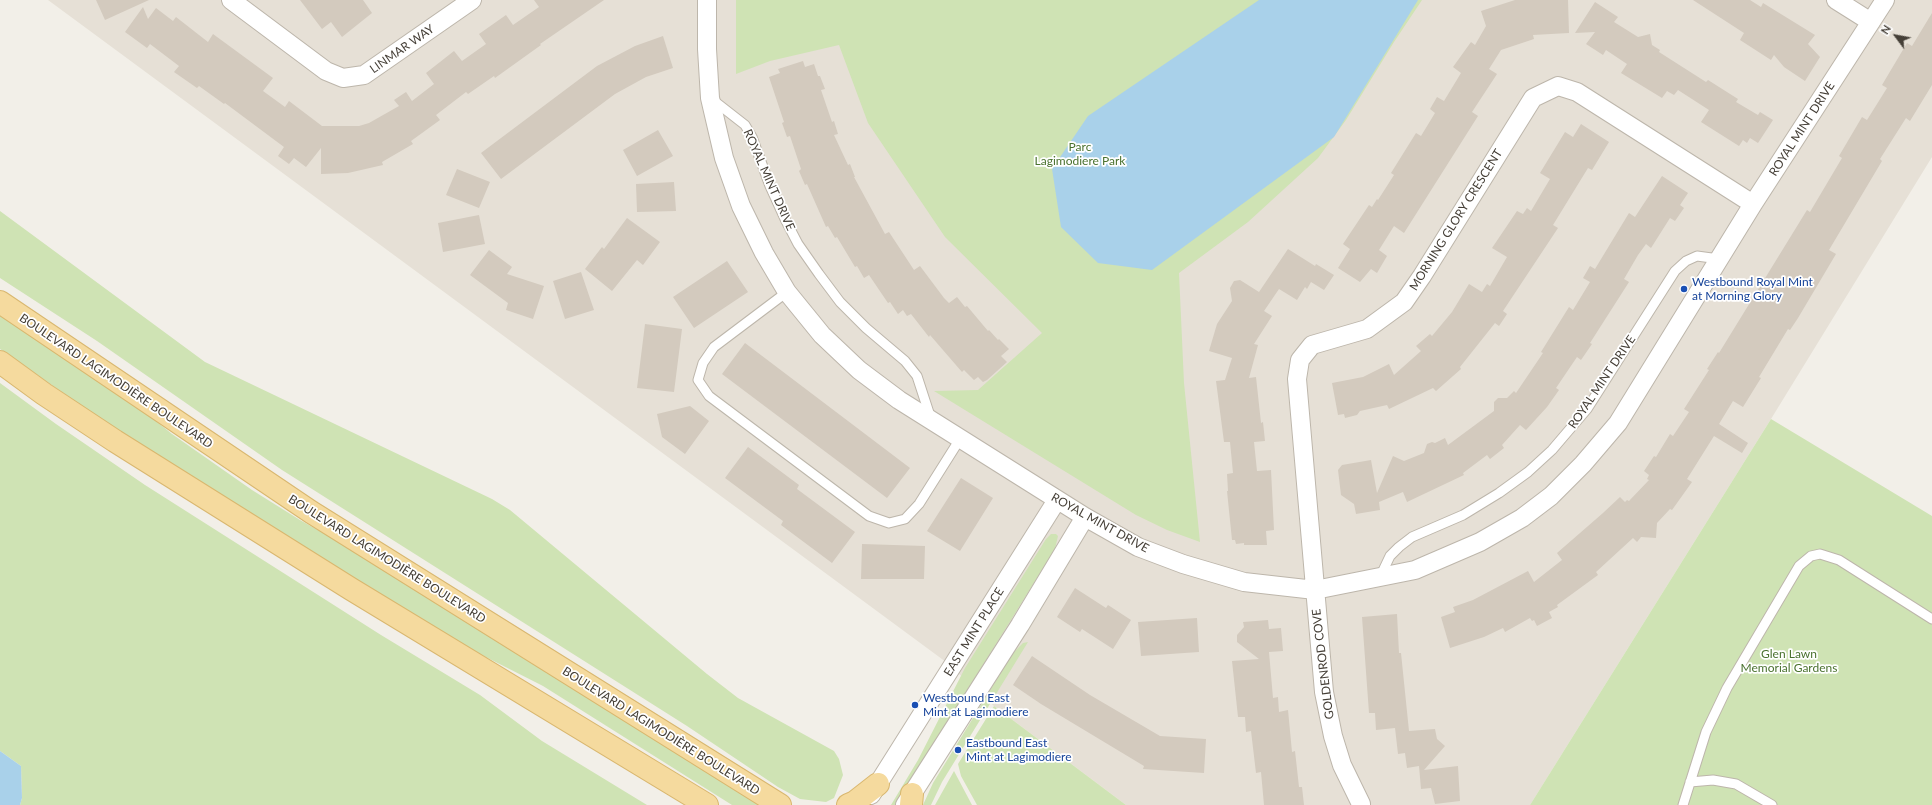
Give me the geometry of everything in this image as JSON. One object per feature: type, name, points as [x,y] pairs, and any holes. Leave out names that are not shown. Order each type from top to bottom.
[{"type":"main road","name":"BOULEVARD LAGIMODIÈRE BOULEVARD","points":[[0,302],[317,516],[780,805]]},
{"type":"main road","points":[[0,362],[44,394],[122,446],[351,589],[707,805]]},
{"type":"main road","points":[[848,805],[855,802],[878,784]]},
{"type":"street","name":"LINMAR WAY","points":[[231,0],[326,71],[343,78],[364,75],[472,0]]},
{"type":"street","name":"ROYAL MINT DRIVE","points":[[707,0],[707,49],[710,98],[724,158],[741,206],[764,253],[787,292],[822,335],[860,370],[899,400],[1085,517],[1138,547],[1184,564],[1244,582],[1315,590],[1415,570],[1480,542],[1522,518],[1551,496],[1583,464],[1618,423],[1753,204],[1885,0]]},
{"type":"street","points":[[1836,0],[1871,22]]},
{"type":"street","name":"MORNING GLORY CRESCENT","points":[[1315,590],[1297,378],[1300,360],[1312,345],[1367,329],[1404,302],[1422,276],[1533,98],[1558,86],[1577,92],[1753,204]]},
{"type":"street","name":"EAST MINT PLACE","points":[[865,805],[1058,500]]},
{"type":"street","points":[[910,801],[1020,625],[1085,517]]},
{"type":"street","name":"GOLDENROD COVE","points":[[1315,590],[1324,692],[1333,736],[1342,765],[1361,804]]},
{"type":"lane","name":"ROYAL MINT DRIVE","points":[[710,98],[744,125],[752,137],[770,186],[798,244],[840,302],[866,328],[905,361],[917,376],[932,420]]},
{"type":"lane","name":"ROYAL MINT DRIVE","points":[[1380,577],[1390,556],[1399,546],[1412,537],[1463,515],[1499,493],[1528,472],[1552,450],[1587,409],[1675,271],[1686,261],[1697,256],[1719,259]]},
{"type":"lane","points":[[787,292],[714,347],[703,363],[698,380],[709,396],[869,516],[889,524],[905,519],[919,504],[960,439]]},
{"type":"lane","points":[[1683,805],[1706,732],[1727,688],[1799,566],[1811,556],[1820,554],[1839,560],[1932,619]]},
{"type":"lane","points":[[1690,782],[1713,780],[1736,784],[1772,805]]},
{"type":"shaded area","points":[[48,0],[1932,0],[1932,157],[1771,419],[1530,805],[1126,805],[994,706],[946,662]]},
{"type":"green space","name":"Parc Lagimodiere Park","points":[[736,0],[1422,0],[1346,120],[1318,158],[1248,222],[1179,273],[1184,383],[1200,542],[1167,530],[1136,515],[934,391],[978,390],[1042,333],[945,237],[868,123],[839,45],[770,61],[736,74]]},
{"type":"green space","points":[[0,211],[205,362],[492,499],[510,510],[707,674],[738,698],[834,751],[839,759],[843,775],[834,798],[826,802],[800,799],[778,787],[687,726],[282,470],[97,341],[0,278]]},
{"type":"green space","points":[[0,314],[146,413],[172,434],[252,490],[300,520],[346,546],[760,805],[732,805],[543,686],[468,648],[422,621],[115,429],[0,349]]},
{"type":"green space","points":[[0,383],[56,424],[145,485],[381,635],[480,695],[542,741],[647,805],[20,805],[22,798],[21,766],[0,751]]},
{"type":"green space","name":"Glen Lawn Memorial Gardens","points":[[1771,419],[1932,516],[1932,805],[1530,805]]},
{"type":"green space","points":[[1051,534],[1056,534],[1058,536],[1055,549],[896,805],[891,805],[918,760],[965,668],[1046,539]]},
{"type":"green space","points":[[1028,642],[942,782],[931,805],[923,805],[933,783],[1013,653],[1023,643]]},
{"type":"green space","points":[[994,706],[1126,805],[977,805],[961,776],[958,764]]},
{"type":"green space","points":[[954,771],[972,805],[935,805]]},
{"type":"water","points":[[1259,0],[1418,0],[1334,137],[1152,270],[1098,263],[1061,227],[1052,169],[1088,116]]},
{"type":"water","points":[[0,751],[21,766],[22,798],[20,805],[0,805]]},
{"type":"building","points":[[96,0],[149,0],[105,20]]},
{"type":"building","points":[[300,0],[363,0],[372,13],[342,37],[331,22],[322,29]]},
{"type":"building","points":[[534,0],[604,0],[540,44],[541,45],[495,78],[494,76],[468,94],[466,92],[436,115],[440,120],[411,141],[413,144],[382,162],[383,165],[348,173],[321,174],[321,148],[306,167],[294,158],[289,164],[278,156],[284,147],[225,103],[224,104],[199,86],[197,88],[174,72],[179,66],[150,44],[147,48],[125,32],[143,7],[148,19],[156,8],[173,21],[176,17],[208,42],[213,34],[273,78],[263,91],[285,107],[289,101],[322,126],[359,126],[369,123],[399,106],[394,100],[406,92],[412,101],[434,84],[426,73],[454,51],[462,61],[486,44],[479,34],[506,15],[513,25],[539,7]]},
{"type":"building","points":[[1515,0],[1568,0],[1569,33],[1533,35],[1534,39],[1501,50],[1489,69],[1497,74],[1472,112],[1478,116],[1404,233],[1394,226],[1379,250],[1387,256],[1377,273],[1371,269],[1360,282],[1338,268],[1350,249],[1343,244],[1369,205],[1372,207],[1377,199],[1378,200],[1394,175],[1391,173],[1416,133],[1421,136],[1435,113],[1430,109],[1437,97],[1444,101],[1461,73],[1453,67],[1471,42],[1475,45],[1486,26],[1481,11]]},
{"type":"building","points":[[1693,0],[1750,0],[1761,7],[1763,3],[1815,35],[1808,44],[1820,57],[1805,81],[1784,67],[1774,55],[1771,60],[1740,40],[1744,33]]},
{"type":"building","points":[[1595,2],[1618,17],[1614,22],[1638,37],[1650,34],[1652,45],[1660,50],[1659,52],[1706,82],[1708,80],[1738,99],[1736,102],[1758,115],[1760,112],[1773,120],[1758,143],[1750,138],[1747,143],[1743,140],[1739,146],[1701,122],[1709,110],[1678,90],[1674,95],[1667,91],[1662,98],[1621,73],[1627,64],[1606,50],[1603,55],[1586,44],[1595,32],[1575,33]]},
{"type":"building","points":[[1932,13],[1932,85],[1910,121],[1906,118],[1880,159],[1882,161],[1829,250],[1836,254],[1798,318],[1790,330],[1788,329],[1743,407],[1733,401],[1719,424],[1748,443],[1742,453],[1714,436],[1687,479],[1692,482],[1672,510],[1670,509],[1657,523],[1656,538],[1641,537],[1637,542],[1633,538],[1596,572],[1598,575],[1557,605],[1558,607],[1549,612],[1552,618],[1537,626],[1534,620],[1532,621],[1530,618],[1505,632],[1503,628],[1484,637],[1450,648],[1441,617],[1455,612],[1453,607],[1473,600],[1528,571],[1534,582],[1562,560],[1557,553],[1620,497],[1625,502],[1627,500],[1629,501],[1649,480],[1647,479],[1649,475],[1644,471],[1654,456],[1656,457],[1670,434],[1673,436],[1689,412],[1684,409],[1709,370],[1707,369],[1718,352],[1719,353],[1807,210],[1810,212],[1842,158],[1839,156],[1862,117],[1867,120],[1887,88],[1882,85],[1907,43],[1912,46]]},
{"type":"building","points":[[663,36],[673,68],[646,77],[615,94],[501,179],[481,153],[597,66],[635,46]]},
{"type":"building","points":[[803,61],[805,67],[814,64],[818,76],[820,76],[825,89],[821,90],[832,122],[834,121],[838,134],[834,135],[848,165],[850,164],[854,177],[885,234],[889,232],[914,270],[920,266],[949,303],[957,297],[965,307],[967,306],[988,331],[989,330],[1009,349],[1001,356],[1007,362],[987,380],[983,382],[978,377],[974,380],[964,370],[962,372],[930,335],[929,337],[911,314],[907,316],[903,310],[898,314],[890,302],[888,303],[869,275],[864,278],[857,266],[855,267],[837,237],[835,238],[828,226],[826,227],[807,184],[805,185],[799,171],[801,169],[790,136],[787,137],[782,123],[784,122],[769,77],[780,73],[778,69]]},
{"type":"building","points":[[1581,124],[1609,142],[1592,170],[1588,168],[1553,225],[1558,228],[1503,311],[1507,314],[1499,326],[1495,323],[1460,367],[1461,369],[1436,391],[1433,388],[1389,409],[1387,405],[1360,411],[1357,415],[1345,418],[1344,414],[1338,415],[1332,383],[1363,377],[1389,364],[1394,375],[1421,351],[1416,346],[1430,334],[1432,336],[1452,312],[1469,284],[1482,292],[1487,284],[1490,286],[1507,257],[1492,248],[1517,211],[1523,214],[1527,208],[1531,211],[1550,179],[1540,173],[1565,132],[1573,137]]},
{"type":"building","points":[[658,130],[673,156],[637,176],[623,150]]},
{"type":"building","points":[[457,169],[490,182],[479,208],[446,195]]},
{"type":"building","points":[[1662,176],[1688,193],[1680,205],[1684,208],[1675,221],[1670,218],[1651,248],[1646,244],[1638,255],[1624,279],[1629,282],[1590,343],[1592,344],[1581,360],[1577,357],[1556,388],[1559,390],[1547,407],[1526,430],[1520,425],[1502,445],[1504,448],[1490,459],[1487,455],[1463,473],[1464,475],[1407,502],[1403,492],[1379,502],[1380,510],[1356,514],[1354,504],[1341,495],[1338,470],[1342,465],[1371,460],[1377,493],[1393,456],[1404,461],[1424,453],[1427,444],[1432,442],[1435,443],[1445,438],[1448,445],[1494,411],[1494,402],[1498,398],[1507,398],[1514,391],[1516,393],[1543,353],[1541,352],[1569,307],[1573,310],[1590,282],[1583,278],[1590,266],[1595,269],[1629,213],[1635,217]]},
{"type":"building","points":[[674,182],[676,211],[637,212],[636,184]]},
{"type":"building","points":[[479,215],[485,244],[443,252],[438,223]]},
{"type":"building","points":[[627,218],[660,242],[643,265],[637,260],[612,291],[585,269],[602,247],[604,249]]},
{"type":"building","points":[[1288,249],[1315,266],[1316,264],[1334,275],[1324,290],[1311,282],[1307,289],[1305,287],[1297,300],[1279,289],[1264,311],[1272,316],[1254,344],[1258,345],[1249,378],[1256,377],[1261,423],[1263,422],[1265,441],[1254,442],[1257,471],[1271,470],[1274,530],[1266,531],[1267,545],[1244,545],[1244,543],[1236,544],[1235,540],[1232,540],[1227,491],[1227,474],[1233,473],[1230,442],[1224,442],[1216,381],[1225,380],[1232,358],[1209,351],[1217,324],[1232,301],[1230,288],[1234,281],[1240,280],[1259,292]]},
{"type":"building","points":[[489,250],[512,267],[507,274],[544,286],[533,319],[506,310],[508,303],[470,275]]},
{"type":"building","points":[[727,261],[748,292],[694,328],[673,297]]},
{"type":"building","points":[[581,272],[594,310],[565,319],[553,281]]},
{"type":"building","points":[[645,324],[682,329],[674,392],[637,388]]},
{"type":"building","points":[[745,343],[910,468],[887,498],[722,374]]},
{"type":"building","points":[[690,406],[709,421],[685,454],[662,437],[657,414]]},
{"type":"building","points":[[748,447],[799,485],[797,489],[855,532],[832,563],[781,525],[783,521],[725,478]]},
{"type":"building","points":[[961,478],[993,498],[960,551],[927,531]]},
{"type":"building","points":[[862,544],[925,546],[924,579],[861,579]]},
{"type":"building","points":[[1075,588],[1106,608],[1108,605],[1131,620],[1113,649],[1082,629],[1080,632],[1057,617]]},
{"type":"building","points":[[1397,614],[1399,653],[1401,653],[1409,731],[1435,729],[1437,739],[1445,746],[1424,770],[1458,766],[1460,801],[1435,804],[1431,788],[1421,789],[1419,766],[1407,768],[1405,753],[1398,754],[1395,728],[1376,730],[1375,713],[1369,713],[1362,617]]},
{"type":"building","points":[[1197,618],[1199,652],[1141,656],[1138,622]]},
{"type":"building","points":[[1268,620],[1269,629],[1281,628],[1283,651],[1269,652],[1273,698],[1278,697],[1279,712],[1288,710],[1292,752],[1295,751],[1299,787],[1302,787],[1304,805],[1264,805],[1261,772],[1256,773],[1251,731],[1246,732],[1245,717],[1238,717],[1232,661],[1259,659],[1237,642],[1237,635],[1244,627],[1243,622]]},
{"type":"building","points":[[1032,656],[1090,695],[1160,736],[1206,739],[1204,773],[1143,769],[1144,766],[1041,704],[1013,685]]},
{"type":"place","name":"Westbound Royal Mint at Morning Glory","points":[[1684,289]]},
{"type":"place","name":"Westbound East Mint at Lagimodiere","points":[[915,705]]},
{"type":"place","name":"Eastbound East Mint at Lagimodiere","points":[[958,750]]}]
